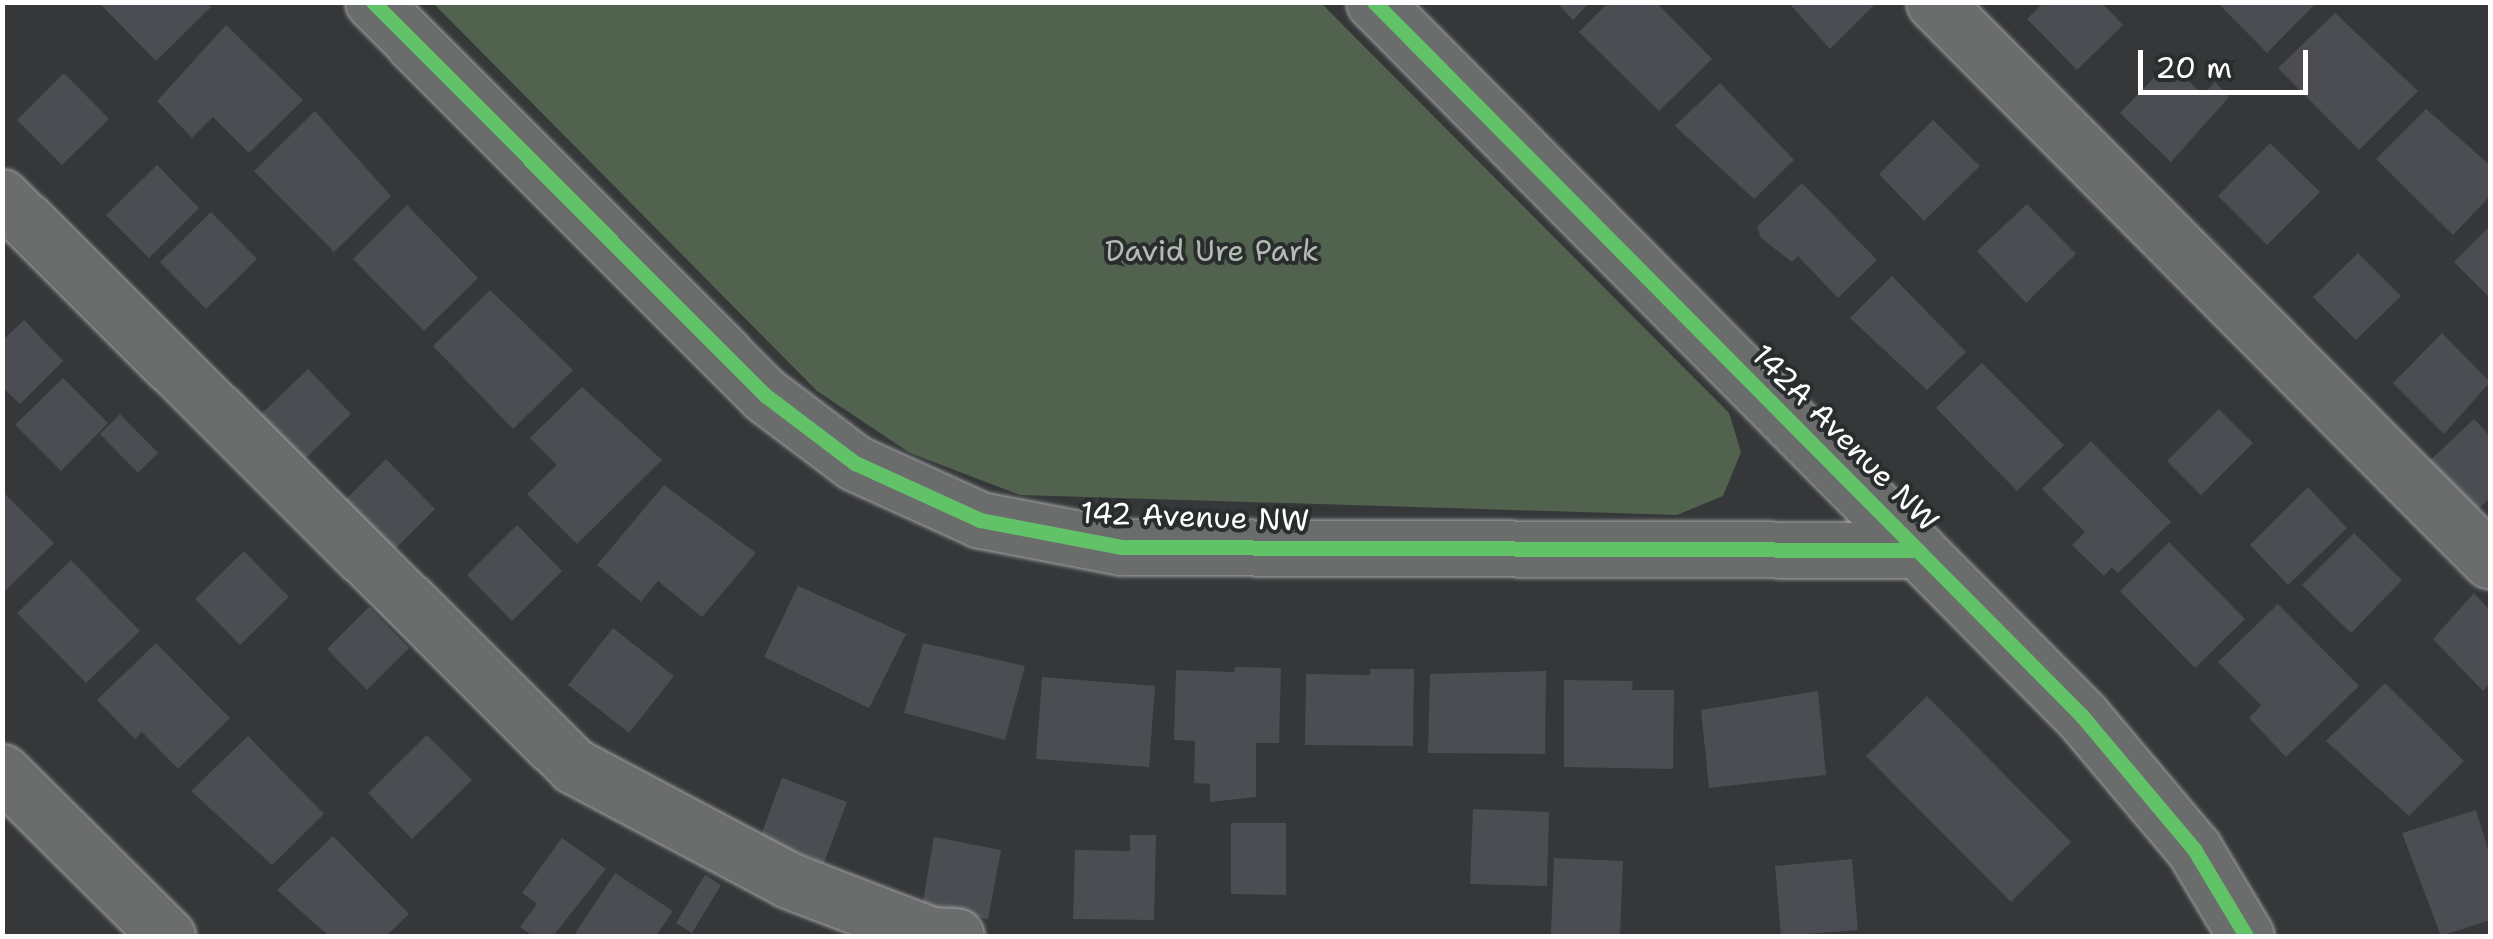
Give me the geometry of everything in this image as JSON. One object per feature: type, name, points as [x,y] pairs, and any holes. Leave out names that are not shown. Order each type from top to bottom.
[{"type":"street","name":"142 Avenue NW","points":[[373,2],[765,395],[855,463],[980,520],[1120,548],[1916,550]]},
{"type":"street","name":"142A Avenue NW","points":[[1374,2],[2144,784],[2194,850],[2246,936]]},
{"type":"street","points":[[1934,2],[2490,560]]},
{"type":"street","points":[[2,197],[574,766],[788,880],[931,935],[956,936]]},
{"type":"street","points":[[2,772],[166,936]]},
{"type":"green space","name":"David Ure Park","points":[[433,3],[1321,3],[1729,413],[1741,452],[1723,496],[1677,515],[1020,495],[910,453],[817,391]]},
{"type":"building","points":[[98,2],[206,2],[211,7],[156,61]]},
{"type":"building","points":[[1556,2],[1590,2],[1573,20]]},
{"type":"building","points":[[1609,2],[1656,2],[1712,59],[1659,111],[1579,32]]},
{"type":"building","points":[[1788,2],[1877,2],[1830,49]]},
{"type":"building","points":[[2044,2],[2101,2],[2123,25],[2077,70],[2027,19]]},
{"type":"building","points":[[2217,2],[2317,2],[2267,53]]},
{"type":"building","points":[[2335,13],[2418,91],[2359,150],[2278,68]]},
{"type":"building","points":[[226,25],[303,100],[249,153],[213,117],[192,138],[157,101]]},
{"type":"building","points":[[2169,62],[2203,95],[2215,82],[2229,97],[2171,162],[2120,113]]},
{"type":"building","points":[[64,73],[109,119],[62,165],[17,120]]},
{"type":"building","points":[[1720,83],[1794,160],[1754,199],[1675,126]]},
{"type":"building","points":[[2426,109],[2490,165],[2490,196],[2453,235],[2376,159]]},
{"type":"building","points":[[315,111],[391,196],[334,252],[254,171]]},
{"type":"building","points":[[1933,120],[1980,166],[1924,221],[1879,174]]},
{"type":"building","points":[[2270,143],[2320,192],[2267,245],[2218,196]]},
{"type":"building","points":[[157,165],[199,208],[149,258],[106,215]]},
{"type":"building","points":[[1802,183],[1877,260],[1838,298],[1798,256],[1792,262],[1761,238],[1757,227]]},
{"type":"building","points":[[2027,204],[2076,254],[2026,303],[1977,251]]},
{"type":"building","points":[[407,205],[478,278],[424,331],[353,259]]},
{"type":"building","points":[[211,212],[257,259],[206,309],[160,262]]},
{"type":"building","points":[[2490,226],[2490,298],[2454,262]]},
{"type":"building","points":[[2358,253],[2401,296],[2356,340],[2313,297]]},
{"type":"building","points":[[1892,276],[1966,352],[1927,390],[1850,318]]},
{"type":"building","points":[[490,290],[573,370],[513,429],[433,346]]},
{"type":"building","points":[[24,320],[63,361],[20,404],[2,387],[2,341]]},
{"type":"building","points":[[2442,333],[2490,382],[2444,434],[2393,383]]},
{"type":"building","points":[[1982,363],[2064,445],[2017,491],[1936,408]]},
{"type":"building","points":[[308,369],[351,414],[300,464],[255,420]]},
{"type":"building","points":[[63,378],[108,423],[61,471],[15,425]]},
{"type":"building","points":[[582,387],[662,460],[577,544],[527,494],[557,465],[530,438]]},
{"type":"building","points":[[2219,409],[2253,443],[2201,495],[2167,461]]},
{"type":"building","points":[[120,414],[158,453],[138,473],[100,434]]},
{"type":"building","points":[[2474,419],[2490,436],[2490,498],[2470,517],[2423,467]]},
{"type":"building","points":[[2091,441],[2171,522],[2118,573],[2112,567],[2104,576],[2072,545],[2085,532],[2042,489]]},
{"type":"building","points":[[386,459],[435,509],[389,555],[340,505]]},
{"type":"building","points":[[664,485],[756,553],[702,617],[658,581],[641,602],[597,565]]},
{"type":"building","points":[[2308,487],[2347,528],[2288,585],[2250,545]]},
{"type":"building","points":[[2,491],[54,543],[2,594]]},
{"type":"building","points":[[517,525],[562,571],[512,621],[467,575]]},
{"type":"building","points":[[2354,533],[2402,580],[2351,633],[2302,585]]},
{"type":"building","points":[[2169,542],[2245,619],[2195,668],[2120,591]]},
{"type":"building","points":[[244,551],[289,597],[240,645],[195,599]]},
{"type":"building","points":[[71,560],[140,631],[86,683],[17,613]]},
{"type":"building","points":[[798,586],[906,634],[869,708],[764,657]]},
{"type":"building","points":[[2474,593],[2490,611],[2490,684],[2483,691],[2433,639]]},
{"type":"building","points":[[2278,604],[2359,686],[2286,757],[2249,718],[2261,705],[2218,662]]},
{"type":"building","points":[[369,607],[409,648],[367,690],[327,649]]},
{"type":"building","points":[[613,628],[674,676],[629,733],[568,685]]},
{"type":"building","points":[[156,643],[230,718],[178,769],[142,732],[135,739],[97,700]]},
{"type":"building","points":[[923,643],[1025,666],[1005,740],[904,713]]},
{"type":"building","points":[[1235,667],[1281,668],[1279,743],[1256,743],[1256,797],[1210,802],[1210,784],[1194,783],[1195,741],[1174,740],[1176,670],[1234,672]]},
{"type":"building","points":[[1370,669],[1414,669],[1413,746],[1305,745],[1306,674],[1370,675]]},
{"type":"building","points":[[1546,671],[1545,754],[1428,753],[1430,674]]},
{"type":"building","points":[[1042,677],[1155,686],[1149,767],[1036,759]]},
{"type":"building","points":[[1564,680],[1633,681],[1632,690],[1674,690],[1673,769],[1564,767]]},
{"type":"building","points":[[2385,683],[2464,761],[2409,816],[2326,741]]},
{"type":"building","points":[[1818,691],[1826,775],[1709,788],[1701,710]]},
{"type":"building","points":[[1927,696],[2071,842],[2011,902],[1866,756]]},
{"type":"building","points":[[427,735],[472,780],[412,839],[368,793]]},
{"type":"building","points":[[248,736],[324,814],[272,865],[191,791]]},
{"type":"building","points":[[782,778],[847,802],[824,863],[760,838]]},
{"type":"building","points":[[1473,809],[1549,812],[1547,886],[1470,884]]},
{"type":"building","points":[[2476,810],[2490,856],[2490,920],[2441,936],[2402,833]]},
{"type":"building","points":[[1231,823],[1286,823],[1286,895],[1231,894]]},
{"type":"building","points":[[1130,835],[1156,835],[1154,920],[1073,919],[1075,850],[1130,851]]},
{"type":"building","points":[[333,836],[409,914],[386,936],[329,936],[277,890]]},
{"type":"building","points":[[934,837],[1001,850],[988,919],[922,907]]},
{"type":"building","points":[[562,838],[606,869],[553,936],[533,936],[520,927],[537,904],[522,893]]},
{"type":"building","points":[[1554,858],[1623,861],[1620,936],[1551,934]]},
{"type":"building","points":[[1852,859],[1858,930],[1781,936],[1775,866]]},
{"type":"building","points":[[615,873],[673,911],[656,936],[574,935]]},
{"type":"building","points":[[705,875],[721,885],[692,933],[676,923]]},
{"type":"cycle path","points":[[373,2],[765,395],[855,463],[980,520],[1121,547],[1917,550]]},
{"type":"cycle path","points":[[1374,2],[2082,716],[2194,849],[2246,936]]}]
